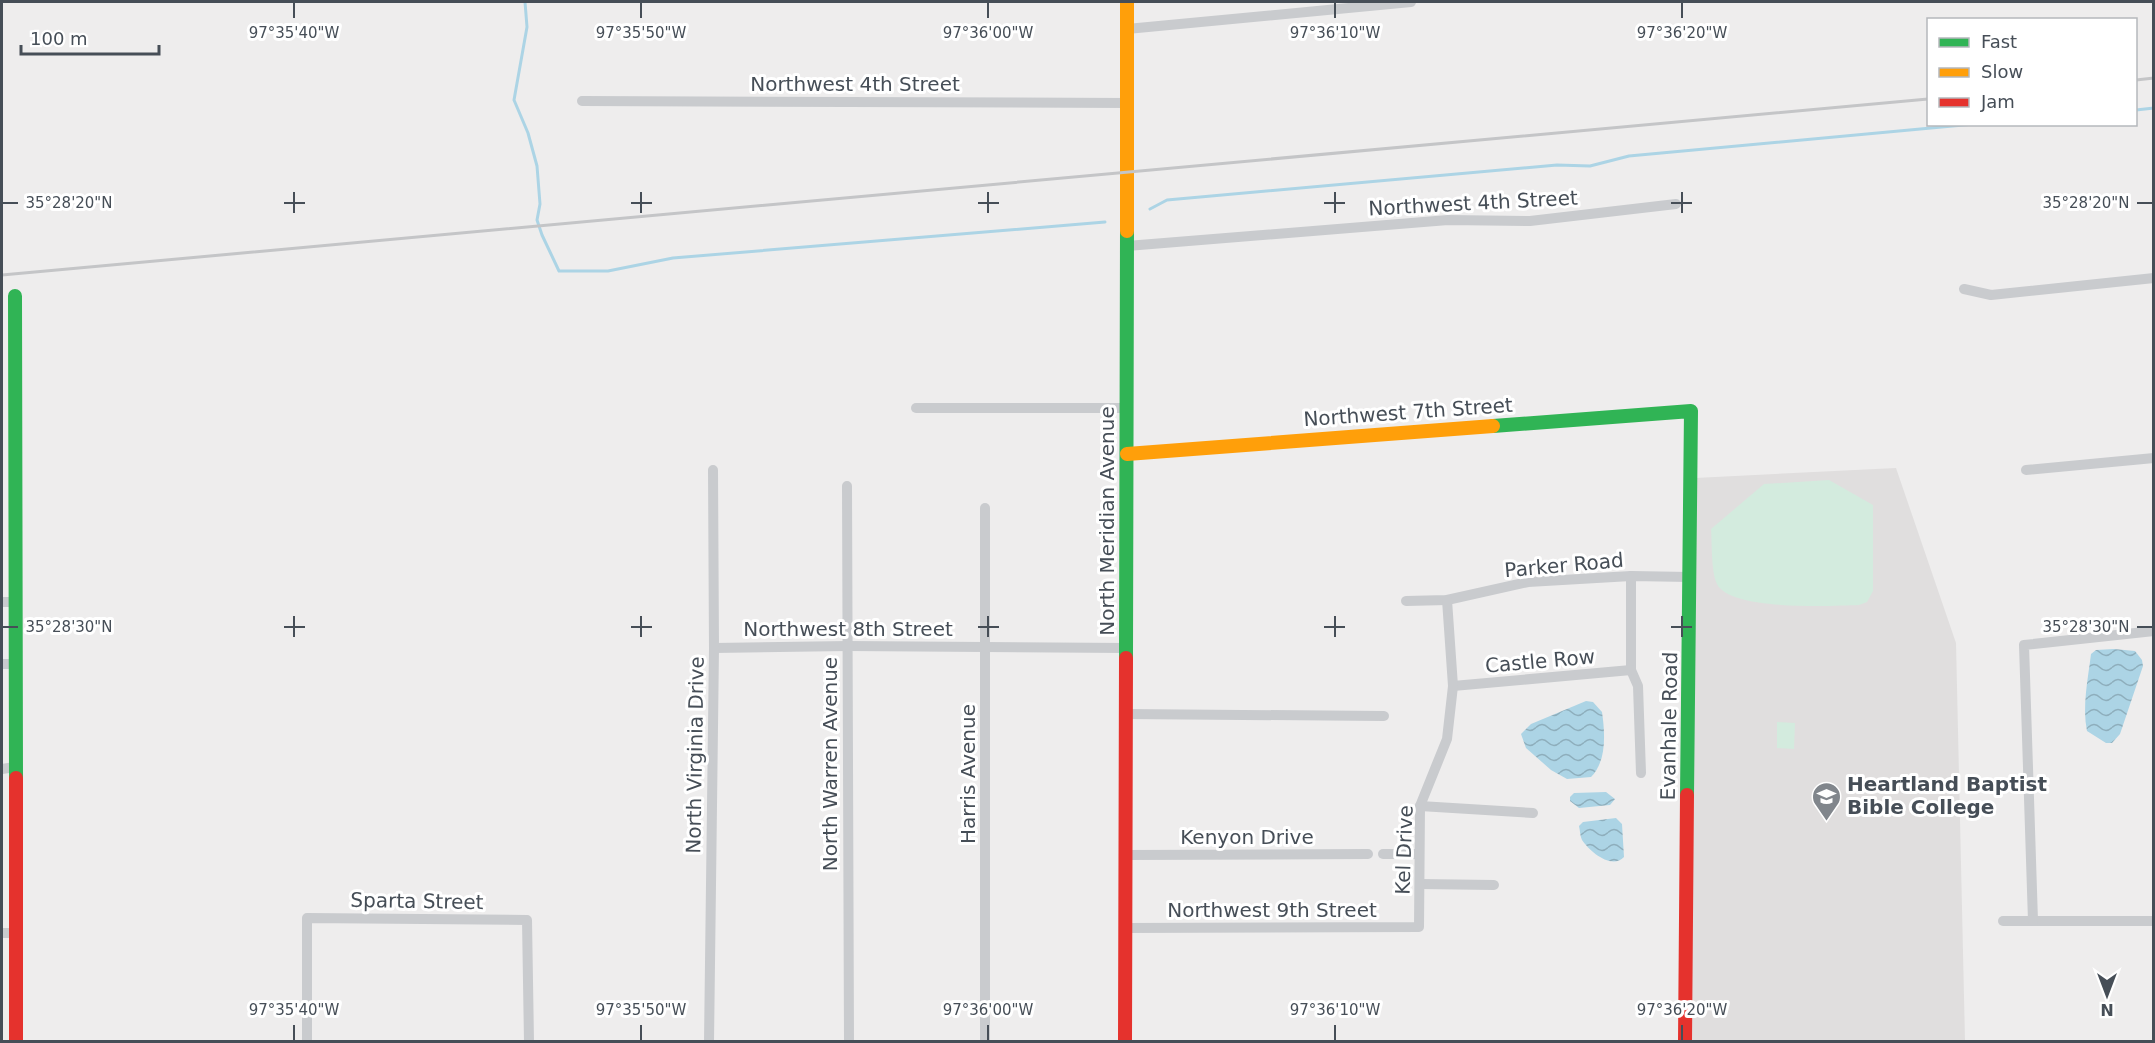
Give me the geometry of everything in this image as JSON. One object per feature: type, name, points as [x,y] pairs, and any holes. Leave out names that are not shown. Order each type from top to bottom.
[{"type":"street","name":"North Meridian Avenue","points":[[1125,1041],[1127,2]]},
{"type":"street","points":[[1127,29],[1411,2]]},
{"type":"street","name":"Northwest 4th Street","points":[[582,101],[1128,103]]},
{"type":"street","name":"Northwest 4th Street","points":[[1127,246],[1448,220],[1530,221],[1676,204]]},
{"type":"street","points":[[1964,289],[1991,295],[2154,278]]},
{"type":"street","points":[[15,296],[8,602],[16,664],[8,768],[8,933],[16,1041]]},
{"type":"street","points":[[916,408],[1127,408]]},
{"type":"street","name":"Northwest 7th Street","points":[[1127,454],[1691,411]]},
{"type":"street","name":"Evanhale Road","points":[[1685,1041],[1691,411]]},
{"type":"street","points":[[2026,470],[2154,458]]},
{"type":"street","name":"North Virginia Drive","points":[[709,1041],[714,648],[713,470]]},
{"type":"street","name":"North Warren Avenue","points":[[847,486],[849,1041]]},
{"type":"street","name":"Harris Avenue","points":[[985,508],[986,1041]]},
{"type":"street","points":[[1631,576],[1631,670],[1638,686],[1641,773]]},
{"type":"street","name":"Parker Road","points":[[1406,601],[1447,600],[1528,582],[1631,576],[1690,577]]},
{"type":"street","name":"Kel Drive","points":[[1419,927],[1420,806],[1447,739],[1453,687],[1447,600]]},
{"type":"street","points":[[2033,921],[2024,645],[2154,631]]},
{"type":"street","name":"Northwest 8th Street","points":[[714,648],[986,646],[1126,648]]},
{"type":"street","points":[[2,664],[16,664]]},
{"type":"street","name":"Castle Row","points":[[1453,687],[1631,670]]},
{"type":"street","points":[[1126,714],[1384,716]]},
{"type":"street","points":[[1420,806],[1533,813]]},
{"type":"street","name":"Kenyon Drive","points":[[1126,855],[1368,854]]},
{"type":"street","points":[[1383,854],[1419,854]]},
{"type":"street","points":[[1420,884],[1494,885]]},
{"type":"street","name":"Sparta Street","points":[[307,1041],[307,918],[526,921],[529,1041]]},
{"type":"street","points":[[2003,921],[2154,921]]},
{"type":"street","name":"Northwest 9th Street","points":[[1126,928],[1419,927]]},
{"type":"shaded area","name":"Heartland Baptist Bible College","points":[[1896,468],[1956,643],[1965,1041],[1689,1042],[1695,478]]},
{"type":"green space","points":[[1829,480],[1873,505],[1873,591],[1867,602],[1859,605],[1782,605],[1741,599],[1726,593],[1715,579],[1711,529],[1764,484]]},
{"type":"green space","points":[[1777,722],[1795,723],[1794,749],[1777,748]]},
{"type":"water","points":[[2096,650],[2135,651],[2142,660],[2143,666],[2120,734],[2112,743],[2106,743],[2087,731],[2086,692],[2091,654]]},
{"type":"water","points":[[1586,701],[1593,702],[1602,712],[1604,746],[1602,755],[1591,777],[1567,779],[1551,770],[1526,748],[1521,734],[1531,724]]},
{"type":"water","points":[[1606,792],[1615,799],[1610,805],[1579,808],[1570,801],[1574,793]]},
{"type":"water","points":[[1616,818],[1622,824],[1624,857],[1614,862],[1590,850],[1582,840],[1579,826],[1583,822]]},
{"type":"waterway","points":[[525,2],[527,27],[514,100],[528,133],[537,166],[540,204],[537,220],[559,271],[608,271],[673,258],[1105,222]]},
{"type":"waterway","points":[[2137,110],[2154,108]]},
{"type":"waterway","points":[[1150,209],[1167,200],[1557,165],[1590,166],[1629,156],[1952,126]]},
{"type":"railway","points":[[2137,80],[2154,78]]},
{"type":"railway","points":[[2,275],[1927,99]]},
{"type":"traffic: fast","points":[[1126,658],[1127,231]]},
{"type":"traffic: fast","points":[[15,296],[16,778]]},
{"type":"traffic: fast","points":[[1493,426],[1691,411],[1687,795]]},
{"type":"traffic: slow","points":[[1127,2],[1127,231]]},
{"type":"traffic: slow","points":[[1127,454],[1493,426]]},
{"type":"traffic: jam","points":[[1125,1042],[1126,658]]},
{"type":"traffic: jam","points":[[16,778],[16,1042]]},
{"type":"traffic: jam","points":[[1685,1042],[1687,795]]},
{"type":"place","name":"Heartland Baptist Bible College","points":[[1826,822]]}]
